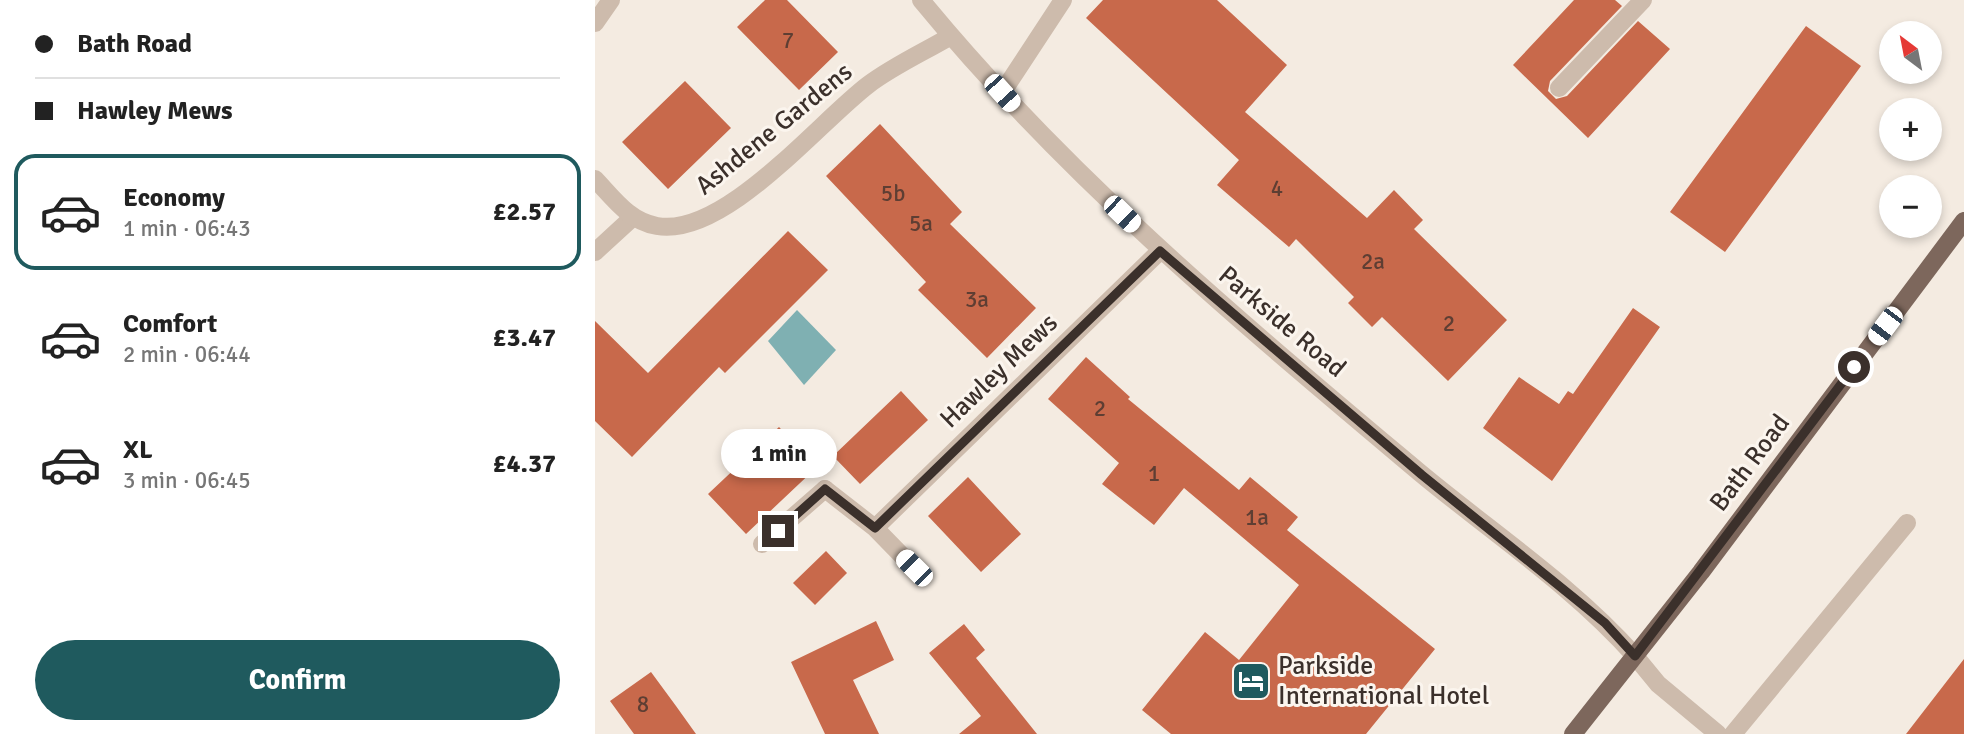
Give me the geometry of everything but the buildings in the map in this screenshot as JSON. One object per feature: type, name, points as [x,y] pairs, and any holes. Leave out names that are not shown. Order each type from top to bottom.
[{"type":"main road","name":"Bath Road","points":[[1573,734],[1964,221]]},
{"type":"street","points":[[595,23],[611,0]]},
{"type":"street","name":"Parkside Road","points":[[921,0],[1046,141],[1160,251],[1422,475],[1605,623],[1658,684],[1718,734]]},
{"type":"street","points":[[1002,93],[1063,0]]},
{"type":"street","points":[[1559,88],[1643,0]]},
{"type":"street","name":"Ashdene Gardens","points":[[632,218],[658,226],[691,224],[722,210],[869,85],[951,36]]},
{"type":"street","points":[[595,179],[632,218],[595,253]]},
{"type":"street","name":"Hawley Mews","points":[[875,528],[1160,251]]},
{"type":"street","points":[[762,544],[825,489],[875,528],[914,568]]},
{"type":"street","points":[[1733,734],[1907,523]]},
{"type":"water","points":[[797,310],[836,350],[804,385],[768,341]]},
{"type":"place","name":"Parkside International Hotel","points":[[1251,681]]},
{"type":"route","points":[[778,531],[825,489],[875,528],[1160,251],[1422,475],[1605,623],[1635,656],[1854,367]]}]
